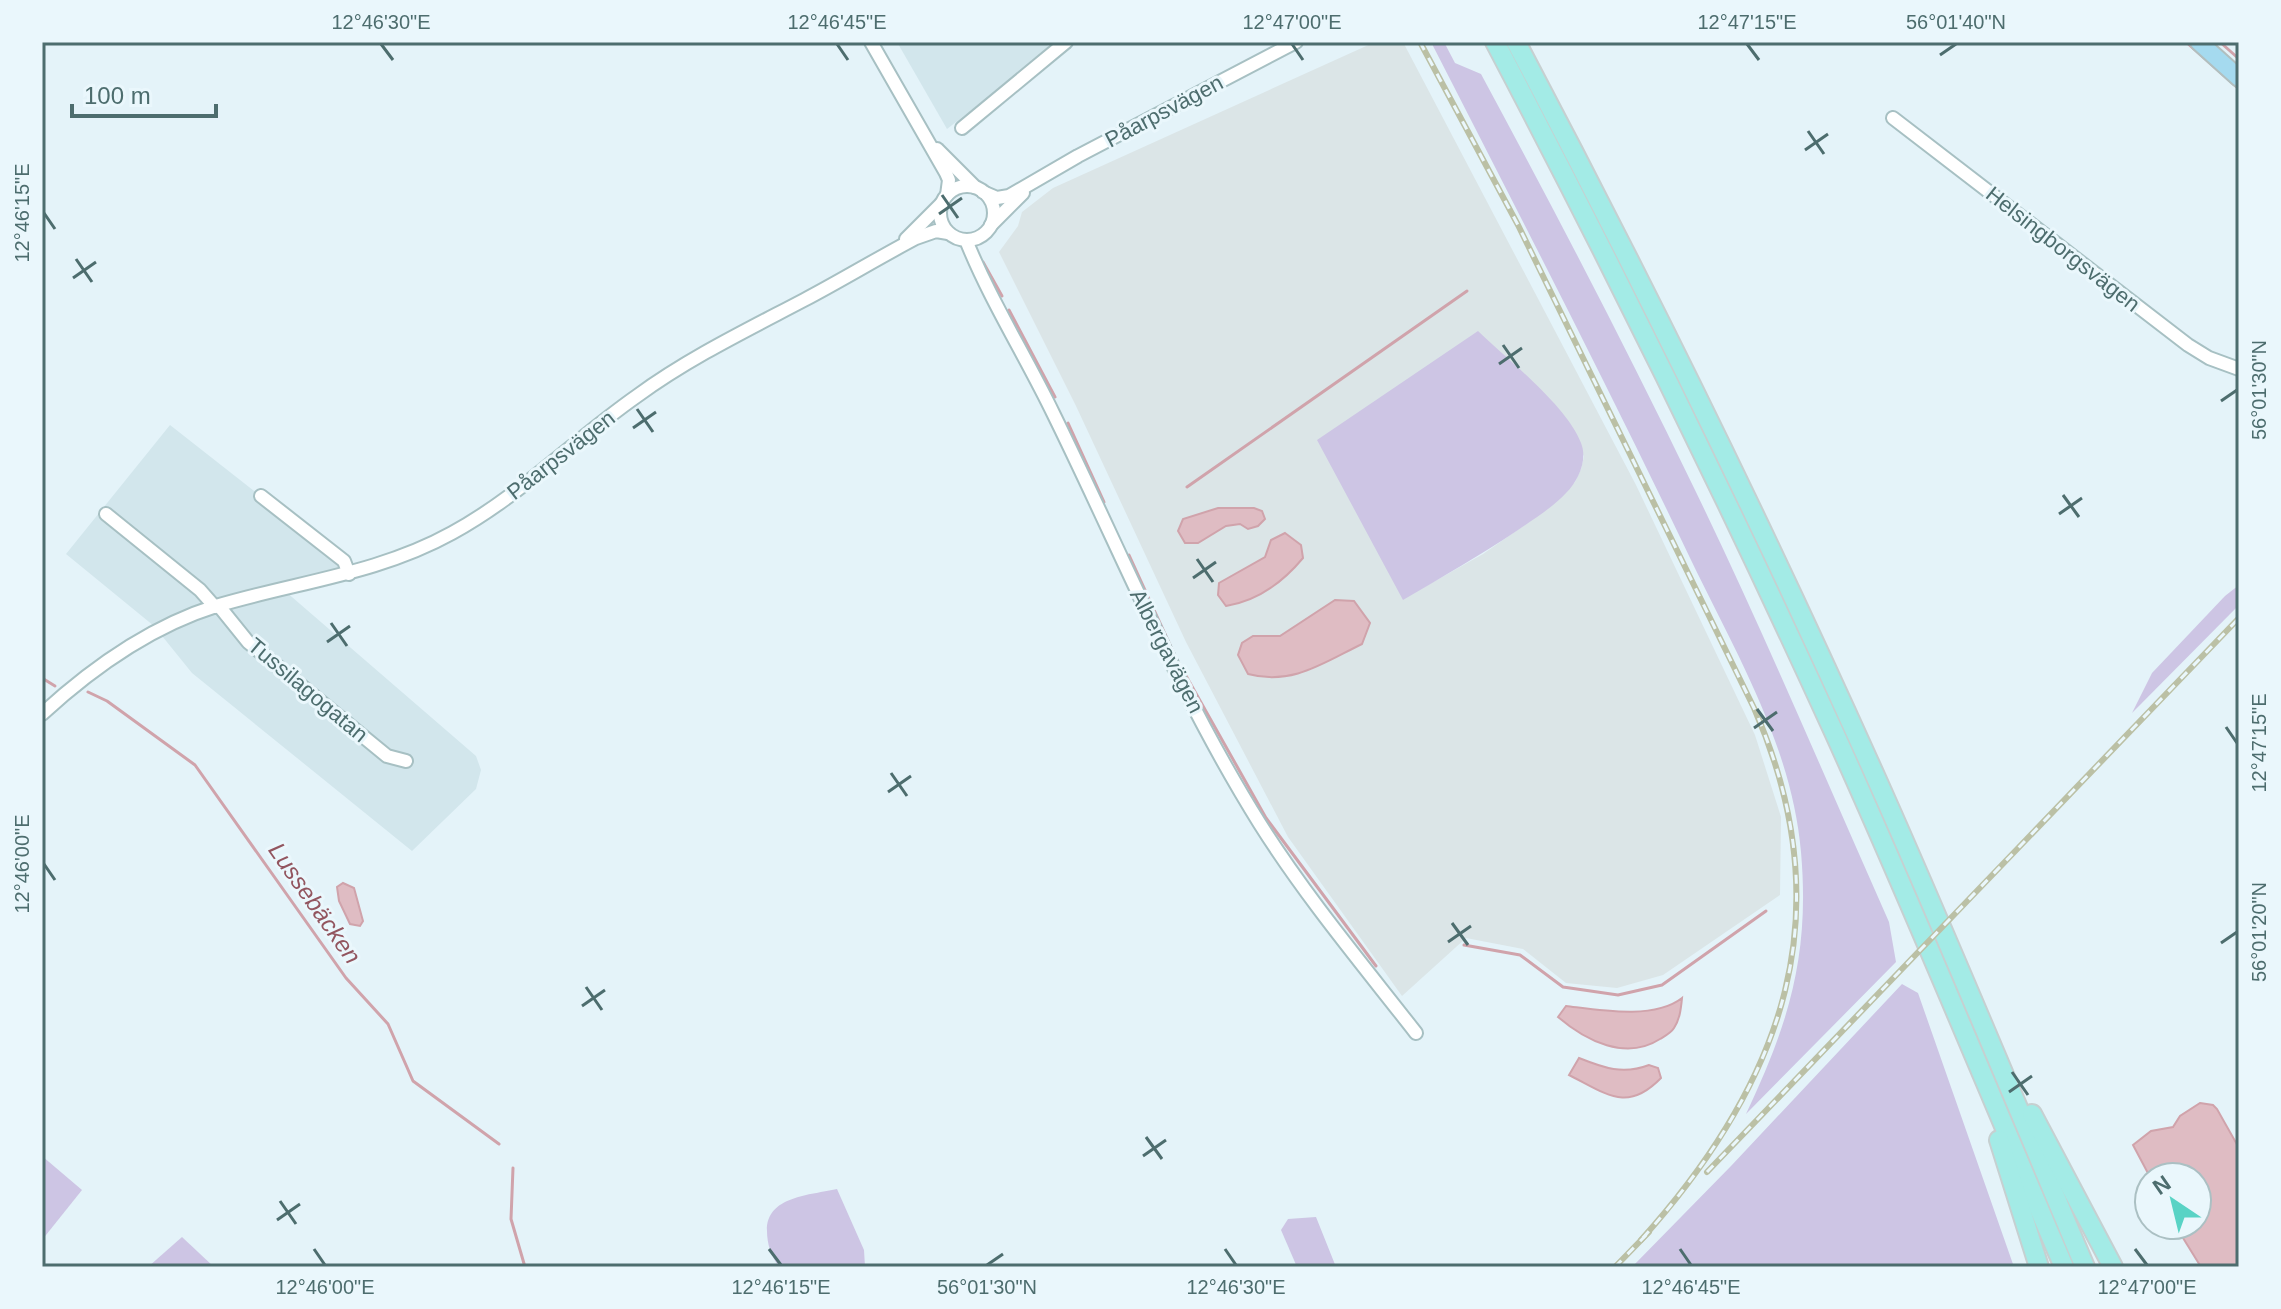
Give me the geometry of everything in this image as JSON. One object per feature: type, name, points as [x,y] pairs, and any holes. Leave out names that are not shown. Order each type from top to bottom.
[{"type":"highway","points":[[1495,42],[1581,207],[1739,528],[1834,733],[2064,1267]]},
{"type":"highway","points":[[1516,42],[1662,325],[1748,501],[1878,782],[2085,1267]]},
{"type":"highway","points":[[1968,991],[2113,1267]]},
{"type":"highway","points":[[1972,1049],[2039,1267]]},
{"type":"main road","points":[[2199,42],[2239,78]]},
{"type":"street","points":[[871,42],[949,180],[941,219],[948,233],[966,240],[979,237],[989,227],[993,209],[980,191],[923,133]]},
{"type":"street","points":[[962,128],[1066,42]]},
{"type":"street","name":"Påarpsvägen","points":[[980,191],[993,197],[1004,197],[1034,183],[1078,156],[1296,42]]},
{"type":"street","name":"Helsingborgsvägen","points":[[1893,118],[2188,345],[2209,358],[2239,369]]},
{"type":"street","name":"Påarpsvägen","points":[[989,227],[1034,183]]},
{"type":"street","points":[[944,199],[958,188],[980,191]]},
{"type":"street","name":"Påarpsvägen","points":[[891,251],[944,199]]},
{"type":"street","name":"Påarpsvägen","points":[[42,714],[73,687],[178,621],[217,606],[349,574],[410,554],[476,519],[513,493],[588,431],[670,373],[928,232],[941,230],[948,233]]},
{"type":"street","name":"Albergavägen","points":[[966,240],[1054,414],[1170,663],[1228,768],[1261,825],[1308,894],[1416,1033]]},
{"type":"street","points":[[261,496],[344,561],[349,574]]},
{"type":"street","points":[[106,514],[217,606]]},
{"type":"street","name":"Tussilagogatan","points":[[217,606],[243,636],[387,756],[406,761]]},
{"type":"shaded area","points":[[897,42],[1045,42],[1050,49],[947,129]]},
{"type":"shaded area","points":[[1375,42],[1403,42],[1636,485],[1755,735],[1781,817],[1780,895],[1663,975],[1617,988],[1566,983],[1523,949],[1466,938],[1402,996],[1288,837],[1186,642],[1076,406],[999,252],[1018,226],[1022,212],[1053,188]],"holes":[[[1478,332],[1558,408],[1584,456],[1575,482],[1533,519],[1483,554],[1403,599]]]},
{"type":"shaded area","points":[[1431,42],[1444,42],[1455,63],[1481,74],[1563,229],[1721,543],[1889,922],[1896,962],[1746,1114],[1785,1018],[1799,956],[1803,889],[1801,852],[1796,813],[1786,775],[1760,702],[1743,666]]},
{"type":"shaded area","points":[[1478,331],[1536,384],[1563,414],[1581,443],[1581,470],[1570,488],[1543,513],[1403,600],[1317,440]]},
{"type":"shaded area","points":[[170,425],[343,561],[346,568],[285,591],[476,756],[481,770],[476,789],[412,851],[192,673],[154,626],[66,554]]},
{"type":"shaded area","points":[[1218,508],[1254,508],[1262,511],[1265,519],[1258,526],[1248,529],[1240,524],[1226,526],[1198,543],[1185,543],[1178,531],[1183,519]]},
{"type":"shaded area","points":[[1285,533],[1301,545],[1303,558],[1269,589],[1248,600],[1226,606],[1218,595],[1219,583],[1265,557],[1271,540]]},
{"type":"shaded area","points":[[2239,585],[2239,605],[2132,713],[2152,673]]},
{"type":"shaded area","points":[[1335,600],[1354,601],[1370,623],[1362,644],[1293,675],[1264,677],[1248,674],[1238,655],[1242,643],[1253,636],[1280,636]]},
{"type":"shaded area","points":[[343,883],[354,888],[363,921],[360,926],[350,924],[339,901],[337,887]]},
{"type":"shaded area","points":[[1902,984],[1918,993],[2014,1267],[1632,1267],[1731,1166]]},
{"type":"shaded area","points":[[1682,998],[1679,1017],[1671,1031],[1647,1045],[1634,1048],[1620,1048],[1594,1040],[1558,1017],[1566,1006],[1642,1011],[1670,1005]]},
{"type":"shaded area","points":[[1579,1058],[1614,1069],[1631,1070],[1649,1065],[1658,1068],[1661,1078],[1638,1095],[1616,1097],[1569,1075]]},
{"type":"shaded area","points":[[2200,1103],[2213,1105],[2239,1148],[2239,1267],[2201,1267],[2185,1241],[2213,1241],[2213,1161],[2142,1161],[2133,1145],[2151,1131],[2173,1127],[2180,1116]]},
{"type":"shaded area","points":[[42,1156],[82,1190],[42,1240]]},
{"type":"shaded area","points":[[837,1189],[864,1250],[865,1267],[779,1267],[767,1236],[769,1219],[774,1211],[792,1199]]},
{"type":"shaded area","points":[[1316,1217],[1336,1267],[1297,1267],[1281,1230],[1288,1219]]},
{"type":"shaded area","points":[[182,1237],[214,1267],[148,1267]]},
{"type":"waterway","points":[[2186,42],[2239,89]]},
{"type":"waterway","points":[[2220,42],[2239,59]]},
{"type":"waterway","points":[[983,262],[1002,296]]},
{"type":"waterway","points":[[1187,487],[1467,291]]},
{"type":"waterway","points":[[1009,310],[1055,397]]},
{"type":"waterway","points":[[1068,423],[1104,502]]},
{"type":"waterway","points":[[1129,555],[1176,658],[1266,818],[1376,966]]},
{"type":"waterway","name":"Lussebäcken","points":[[42,678],[55,686]]},
{"type":"waterway","name":"Lussebäcken","points":[[88,692],[107,701],[195,765],[346,978],[388,1024],[413,1081],[499,1144]]},
{"type":"waterway","points":[[1464,945],[1520,955],[1563,987],[1618,995],[1662,985],[1766,911]]},
{"type":"waterway","name":"Lussebäcken","points":[[513,1168],[511,1219],[525,1267]]},
{"type":"railway","points":[[1420,42],[1518,225],[1754,708],[1781,783],[1794,855],[1796,924],[1785,991],[1763,1056],[1732,1119],[1691,1180],[1641,1240]]},
{"type":"railway","points":[[1707,1172],[2239,618]]},
{"type":"railway","points":[[1615,1267],[1649,1232]]}]
